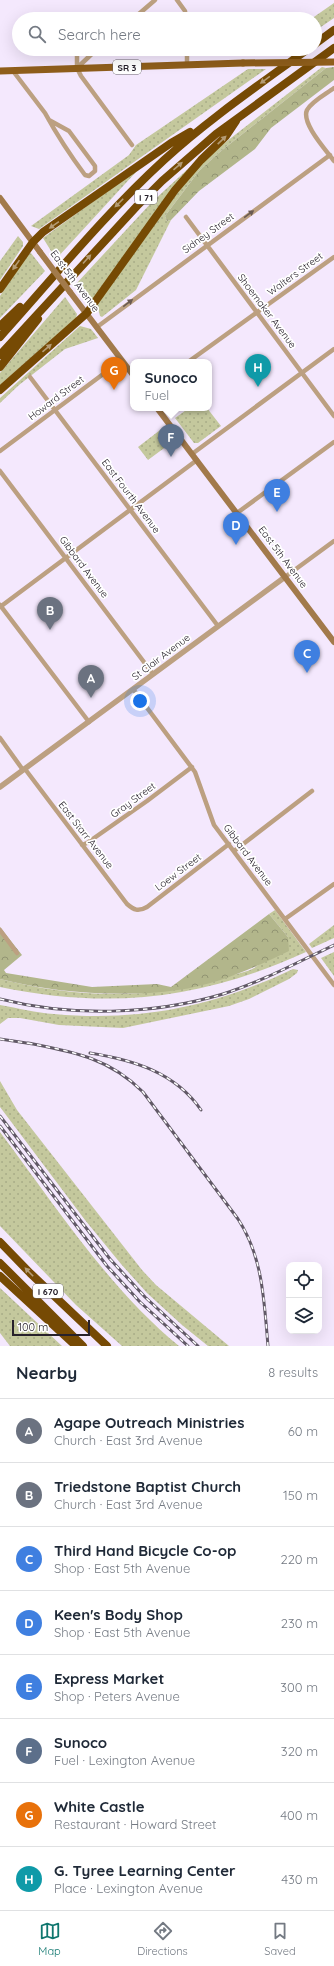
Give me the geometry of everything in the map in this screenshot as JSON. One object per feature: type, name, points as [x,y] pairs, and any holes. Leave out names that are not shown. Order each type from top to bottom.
[{"type":"highway","points":[[322,39],[334,30]]},
{"type":"highway","name":"I 71","points":[[0,355],[137,206],[162,181],[240,116],[334,48]]},
{"type":"highway","name":"I 71","points":[[0,337],[48,280],[102,220],[131,191],[210,120],[298,56]]},
{"type":"highway","points":[[0,390],[87,313],[175,190],[201,160],[226,136],[240,116]]},
{"type":"highway","points":[[0,289],[33,242],[43,232],[171,143],[210,120]]},
{"type":"highway","points":[[0,326],[48,280]]},
{"type":"highway","points":[[0,367],[61,288]]},
{"type":"highway","name":"I 670","points":[[0,1242],[45,1288],[106,1346]]},
{"type":"highway","points":[[0,1263],[83,1346]]},
{"type":"highway","name":"I 670","points":[[0,1276],[76,1346]]},
{"type":"main road","name":"SR 3","points":[[0,72],[243,63],[334,62]]},
{"type":"main road","name":"East 5th Avenue","points":[[0,198],[130,371]]},
{"type":"main road","name":"East 5th Avenue","points":[[159,411],[334,642]]},
{"type":"street","points":[[141,12],[155,0]]},
{"type":"street","points":[[177,0],[185,12]]},
{"type":"street","points":[[77,56],[77,68],[82,78],[132,146]]},
{"type":"street","points":[[77,68],[90,56]]},
{"type":"street","points":[[187,56],[188,65]]},
{"type":"street","points":[[14,71],[49,120],[64,148],[85,175],[88,176],[92,174],[95,171],[95,166],[74,137],[69,131],[49,120]]},
{"type":"street","points":[[334,88],[312,104],[307,110],[305,118],[308,126],[334,161]]},
{"type":"street","name":"Sidney Street","points":[[97,327],[330,155]]},
{"type":"street","name":"Shoemaker Avenue","points":[[186,217],[206,246],[303,372],[334,416]]},
{"type":"street","name":"Walters Street","points":[[192,359],[334,257]]},
{"type":"street","points":[[192,454],[334,349]]},
{"type":"street","name":"Howard Street","points":[[0,451],[122,360]]},
{"type":"street","name":"East Fourth Avenue","points":[[30,377],[218,626]]},
{"type":"street","points":[[237,513],[334,442]]},
{"type":"street","points":[[88,722],[0,606],[197,460]]},
{"type":"street","name":"Gibbard Avenue","points":[[0,471],[153,674]]},
{"type":"street","name":"St Clair Avenue","points":[[0,788],[334,541]]},
{"type":"street","name":"Gibbard Avenue","points":[[133,689],[195,772],[214,825],[334,985]]},
{"type":"street","name":"East Starr Avenue","points":[[0,738],[78,842],[82,845],[127,904],[135,910]]},
{"type":"street","name":"Gray Street","points":[[82,845],[87,844],[148,801],[192,767]]},
{"type":"street","points":[[234,851],[312,791]]},
{"type":"street","name":"Loew Street","points":[[135,910],[142,910],[147,907],[229,844]]},
{"type":"street","points":[[285,919],[334,884]]},
{"type":"street","points":[[0,930],[17,953]]},
{"type":"green space","points":[[334,3],[334,18],[322,26],[321,12]]},
{"type":"green space","points":[[322,67],[326,68],[221,151],[199,171],[165,216],[167,221],[171,220],[136,290],[102,317],[100,316],[97,304],[186,181],[213,152]]},
{"type":"green space","points":[[334,67],[334,80],[271,128],[255,149],[199,191],[171,220],[167,221],[165,216],[199,171],[221,151],[326,68]]},
{"type":"green space","points":[[248,69],[266,69],[39,229],[31,226],[129,155],[136,145]]},
{"type":"green space","points":[[191,166],[92,300],[86,297],[76,284],[152,202]]},
{"type":"green space","points":[[135,171],[136,172],[56,259],[43,238]]},
{"type":"green space","points":[[18,236],[23,242],[23,246],[0,280],[0,261]]},
{"type":"green space","points":[[31,253],[45,271],[0,318],[0,296],[27,255]]},
{"type":"green space","points":[[65,297],[77,314],[76,318],[0,385],[0,373]]},
{"type":"green space","points":[[80,326],[91,329],[98,338],[65,349],[19,385],[0,403],[0,398]]},
{"type":"green space","points":[[185,411],[209,411],[221,426],[198,443],[194,443],[175,418]]},
{"type":"green space","points":[[164,427],[175,440],[148,460],[138,447]]},
{"type":"green space","points":[[275,910],[306,952],[268,968],[230,981],[193,990],[156,996],[118,998],[80,998],[41,994],[0,987],[0,979],[57,990],[86,993],[144,993],[172,990],[241,973],[263,962],[288,937],[269,914]]},
{"type":"green space","points":[[269,914],[288,937],[289,951],[262,964],[221,980],[192,988],[134,994],[88,993],[43,988],[0,979],[0,927],[22,955],[4,970],[6,973],[92,987],[157,984],[171,987]]},
{"type":"green space","points":[[334,925],[334,938],[312,948],[309,944]]},
{"type":"green space","points":[[334,952],[334,976],[321,958]]},
{"type":"green space","points":[[293,969],[298,970],[297,973],[289,979],[249,999],[229,1006],[123,1028],[59,1025],[20,1018],[8,1018],[0,1024],[0,1005],[34,1012],[86,1016],[118,1016],[148,1013],[206,1002],[264,982]]},
{"type":"green space","points":[[0,1081],[17,1110],[142,1270],[156,1285],[229,1346],[208,1346],[182,1325],[147,1293],[121,1264],[85,1220],[0,1107]]},
{"type":"green space","points":[[0,1132],[62,1217],[106,1273],[154,1324],[179,1346],[122,1346],[76,1305],[0,1226]]},
{"type":"green space","points":[[0,1288],[62,1346],[10,1346],[0,1333]]},
{"type":"railway","points":[[0,999],[27,1005],[83,1011],[140,1010],[169,1006],[223,994],[251,984],[334,945]]},
{"type":"railway","points":[[0,1039],[33,1044]]},
{"type":"railway","points":[[28,1043],[76,1053],[90,1058],[117,1071],[143,1092],[238,1219],[246,1234],[253,1249],[261,1280],[268,1346]]},
{"type":"railway","points":[[90,1053],[137,1064],[166,1077],[191,1097],[201,1110]]},
{"type":"railway","points":[[0,1116],[110,1259],[145,1297],[198,1346]]},
{"type":"railway","points":[[0,1126],[107,1266],[140,1302],[188,1346]]},
{"type":"place","name":"G. Tyree Learning Center","points":[[258,387]]},
{"type":"place","name":"White Castle","points":[[114,390]]},
{"type":"place","name":"Sunoco","points":[[171,457]]},
{"type":"place","name":"Express Market","points":[[277,512]]},
{"type":"place","name":"Keen's Body Shop","points":[[236,545]]},
{"type":"place","name":"Triedstone Baptist Church","points":[[50,630]]},
{"type":"place","name":"Third Hand Bicycle Co-op","points":[[307,673]]},
{"type":"place","name":"Agape Outreach Ministries","points":[[91,698]]}]
